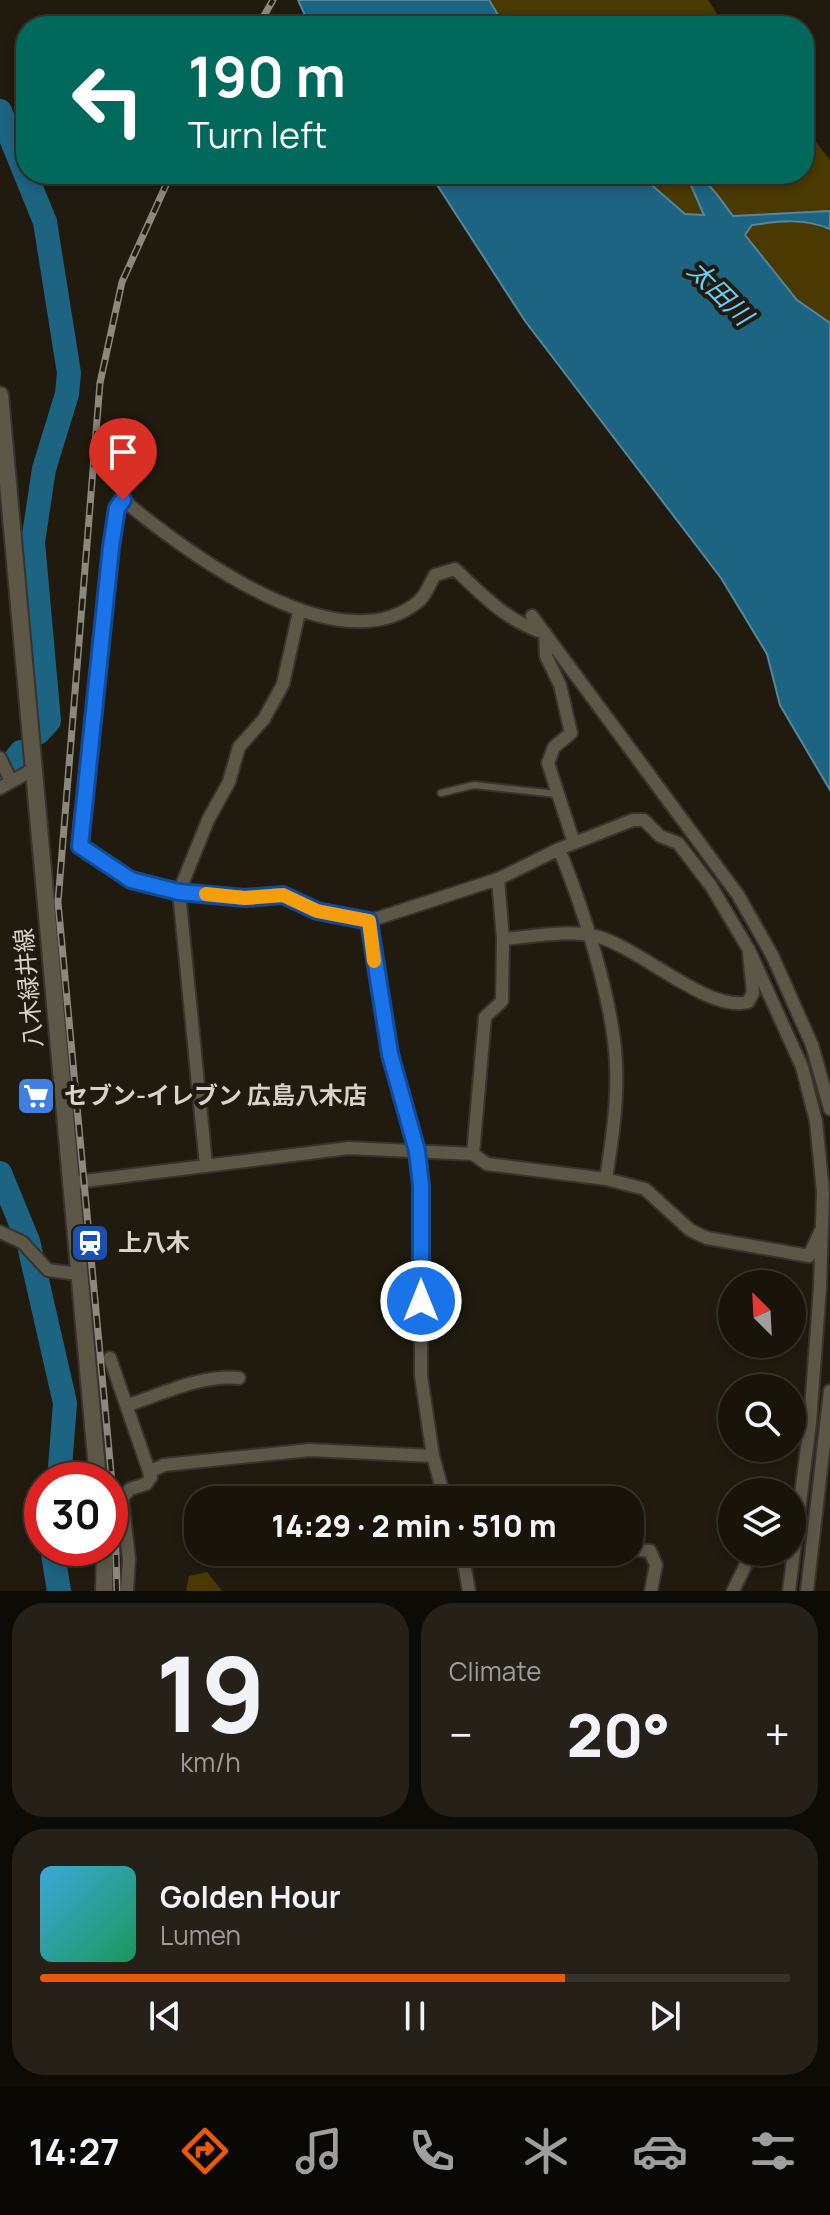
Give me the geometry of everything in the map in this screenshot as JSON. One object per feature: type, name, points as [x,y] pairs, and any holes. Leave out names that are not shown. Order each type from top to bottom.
[{"type":"main road","name":"八木緑井線","points":[[0,395],[96,1462]]},
{"type":"main road","points":[[104,1591],[105,1566]]},
{"type":"street","points":[[545,633],[526,627],[491,603],[455,569],[435,575],[421,600],[389,614],[333,620],[299,612],[168,537],[123,500],[117,508],[80,846],[131,880],[179,892],[245,898],[283,895],[317,911],[369,921],[498,879],[559,849],[633,820],[644,820],[660,836],[678,843],[711,886],[749,950],[802,1067],[816,1121],[823,1226],[810,1423],[789,1591]]},
{"type":"street","points":[[206,1165],[179,892],[208,820],[229,782],[239,747],[264,719],[283,684],[299,612]]},
{"type":"street","points":[[532,616],[738,895],[772,955],[812,1045],[830,1109]]},
{"type":"street","points":[[545,633],[546,656],[560,685],[571,733],[554,747],[548,763],[574,843]]},
{"type":"street","points":[[5,774],[32,770]]},
{"type":"street","points":[[559,849],[581,902],[616,1060],[616,1114],[606,1179]]},
{"type":"street","points":[[473,1154],[485,1017],[502,1001],[503,939],[498,879]]},
{"type":"street","points":[[369,921],[390,1054],[417,1151],[421,1186],[421,1376],[433,1456],[441,1486]]},
{"type":"street","points":[[503,939],[589,934],[611,941],[687,986],[739,1004],[748,1002],[753,993],[747,962],[749,950]]},
{"type":"street","points":[[69,1183],[349,1148],[473,1154],[487,1164],[606,1179],[645,1189],[690,1230],[707,1238],[809,1256],[827,1216],[830,1181]]},
{"type":"street","points":[[0,1232],[22,1242],[48,1270],[78,1274]]},
{"type":"street","points":[[110,1358],[149,1472],[146,1484],[130,1489],[122,1498],[129,1559],[127,1591]]},
{"type":"street","points":[[128,1405],[225,1376],[239,1378]]},
{"type":"street","points":[[807,1591],[830,1391]]},
{"type":"street","points":[[149,1472],[164,1465],[310,1450],[433,1456]]},
{"type":"street","points":[[644,1550],[650,1551],[656,1565],[651,1591]]},
{"type":"street","points":[[465,1566],[469,1591]]},
{"type":"street","points":[[733,1591],[745,1566]]},
{"type":"lane","points":[[441,793],[474,785],[558,794]]},
{"type":"shaded area","points":[[489,0],[708,0],[718,16],[499,16]]},
{"type":"shaded area","points":[[814,140],[830,160],[830,211],[732,216],[709,185],[814,184]]},
{"type":"shaded area","points":[[650,184],[690,184],[704,215],[685,215]]},
{"type":"shaded area","points":[[788,220],[816,223],[830,229],[830,323],[797,300],[745,235],[752,225]]},
{"type":"shaded area","points":[[207,1572],[222,1591],[186,1591],[189,1576]]},
{"type":"water","points":[[298,0],[489,0],[499,16],[305,16]]},
{"type":"water","name":"太田川","points":[[436,184],[650,184],[685,214],[704,215],[690,184],[707,184],[733,216],[830,211],[830,229],[811,223],[782,222],[752,225],[745,235],[797,300],[830,323],[830,790],[780,705],[767,654],[721,578],[525,321]]},
{"type":"waterway","points":[[0,111],[16,150]]},
{"type":"waterway","points":[[30,184],[45,222],[69,373],[67,394],[44,469],[33,542],[49,721],[38,733]]},
{"type":"waterway","points":[[0,778],[21,752]]},
{"type":"waterway","points":[[0,1173],[28,1241],[65,1403],[60,1462]]},
{"type":"waterway","points":[[55,1566],[59,1591]]},
{"type":"railway","points":[[264,16],[273,0]]},
{"type":"railway","points":[[117,1591],[115,1515],[58,902],[100,383],[122,282],[166,184]]},
{"type":"slow traffic","points":[[206,894],[245,898],[283,895],[317,911],[369,921],[374,961]]},
{"type":"place","name":"セブン-イレブン 広島八木店","points":[[36,1096]]},
{"type":"place","name":"上八木","points":[[90,1243]]},
{"type":"route","points":[[123,500],[117,508],[103,611],[80,846],[131,880],[179,892],[245,898],[283,895],[317,911],[369,921],[390,1054],[417,1151],[421,1186],[421,1301]]}]
